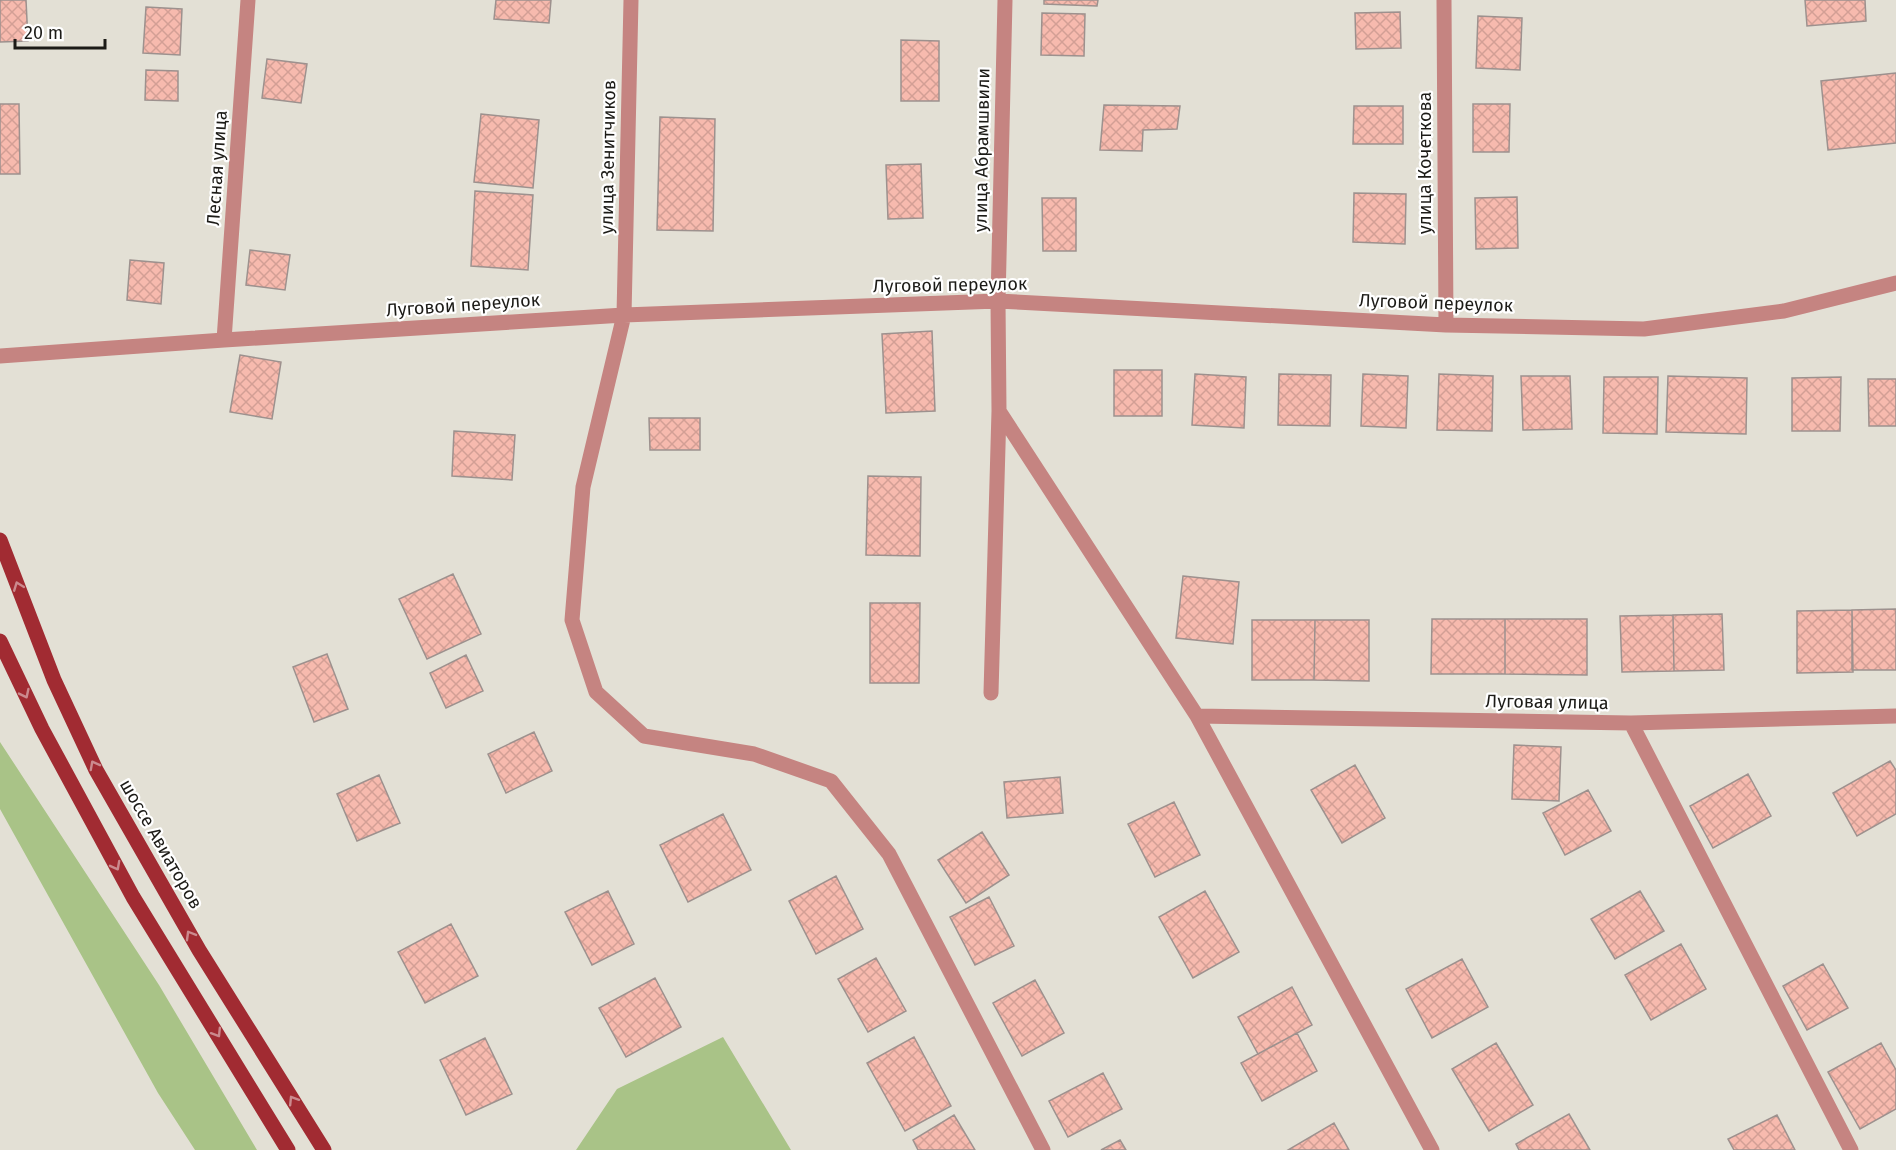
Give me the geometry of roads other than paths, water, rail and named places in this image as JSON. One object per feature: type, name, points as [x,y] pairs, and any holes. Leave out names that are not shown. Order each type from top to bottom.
[{"type":"main road","name":"шоссе Авиаторов","points":[[0,540],[54,680],[96,770],[199,950],[324,1150]]},
{"type":"main road","points":[[0,641],[42,729],[133,897],[288,1150]]},
{"type":"street","name":"Лесная улица","points":[[224,340],[248,0]]},
{"type":"street","name":"улица Зенитчиков","points":[[631,0],[624,315],[584,487],[572,620],[596,692],[644,736],[754,754],[831,781],[889,854],[1043,1150]]},
{"type":"street","name":"улица Абрамшвили","points":[[991,693],[999,411],[998,301],[1005,0]]},
{"type":"street","name":"улица Кочеткова","points":[[1444,0],[1446,325]]},
{"type":"street","name":"Луговой переулок","points":[[0,356],[624,315],[998,301],[1446,325],[1644,328],[1784,311],[1896,283]]},
{"type":"street","points":[[999,411],[1197,716],[1432,1150]]},
{"type":"street","name":"Луговая улица","points":[[1197,716],[1631,723],[1896,716]]},
{"type":"street","points":[[1631,723],[1851,1150]]}]
